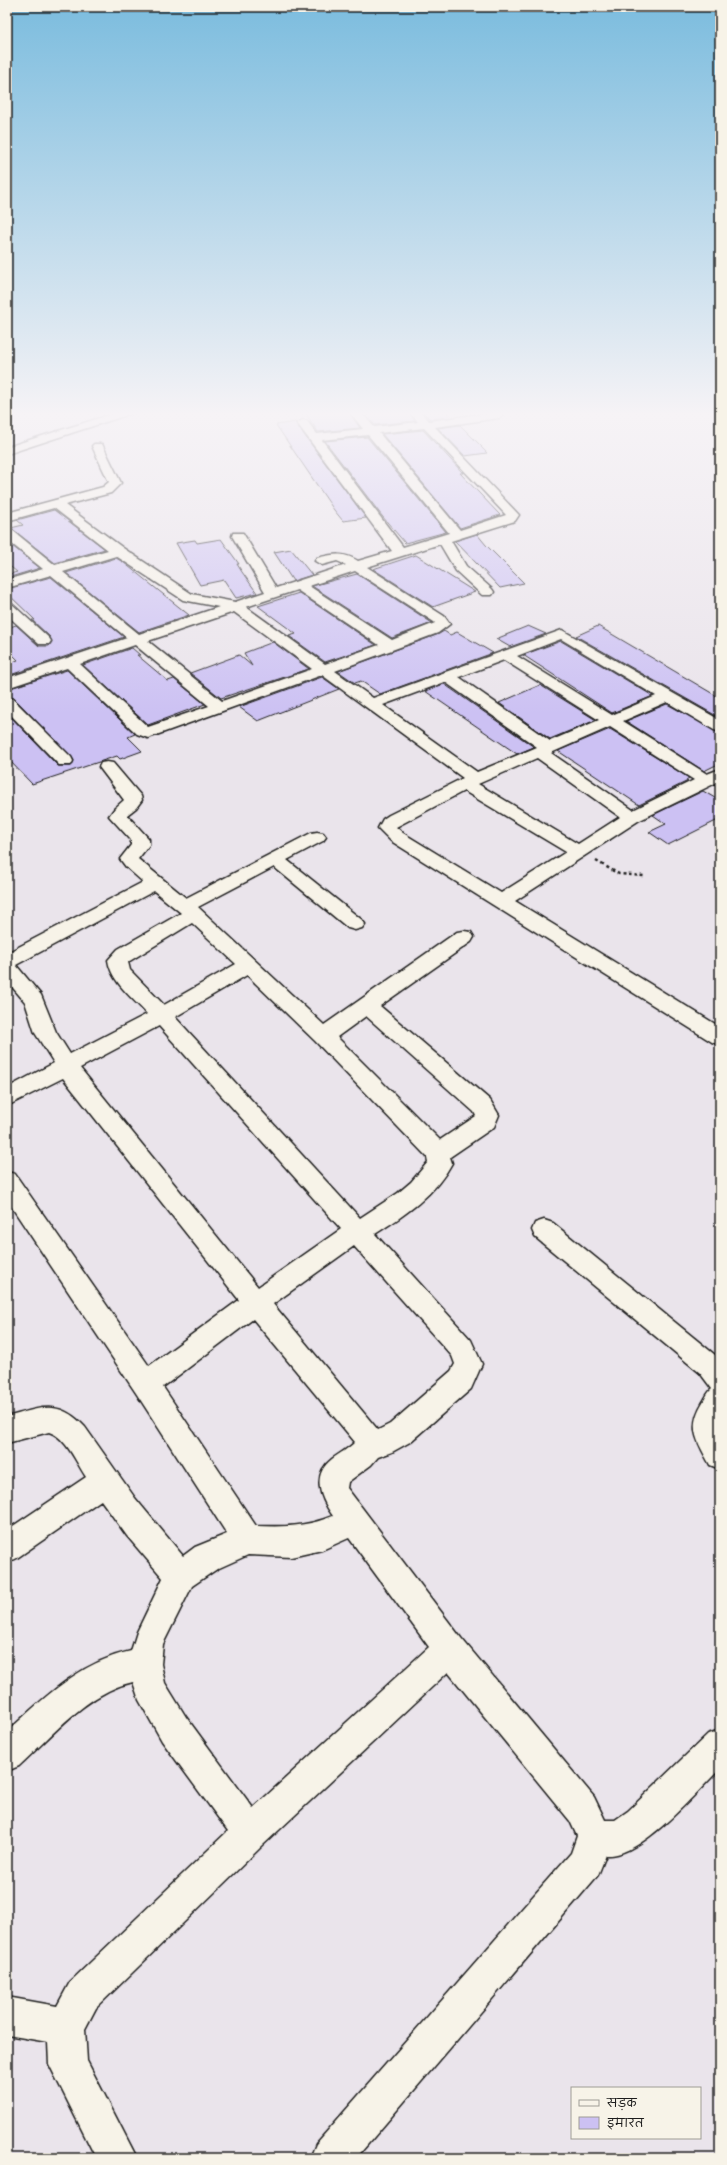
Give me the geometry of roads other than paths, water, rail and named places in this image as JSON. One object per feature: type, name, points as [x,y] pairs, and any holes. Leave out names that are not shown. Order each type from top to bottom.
[{"type":"street","points":[[7,517],[26,512]]},
{"type":"street","points":[[67,512],[118,551],[188,597],[235,606],[371,704],[470,782],[578,851]]},
{"type":"street","points":[[374,512],[406,551],[436,558],[461,568]]},
{"type":"street","points":[[439,512],[458,535]]},
{"type":"street","points":[[7,683],[356,566],[506,520],[513,515],[510,512]]},
{"type":"street","points":[[7,533],[220,707]]},
{"type":"street","points":[[238,536],[272,594]]},
{"type":"street","points":[[443,539],[461,568],[487,592]]},
{"type":"street","points":[[7,584],[118,551]]},
{"type":"street","points":[[68,662],[143,731],[148,733],[323,669],[391,646],[441,626],[442,621],[341,557],[322,561]]},
{"type":"street","points":[[298,585],[391,646]]},
{"type":"street","points":[[7,607],[44,640]]},
{"type":"street","points":[[371,704],[506,655],[535,642],[562,634],[720,727]]},
{"type":"street","points":[[506,655],[610,722],[713,777]]},
{"type":"street","points":[[447,676],[632,817]]},
{"type":"street","points":[[669,696],[470,782],[395,819],[389,823],[387,828],[397,837],[720,1037]]},
{"type":"street","points":[[7,702],[65,761]]},
{"type":"street","points":[[107,767],[132,796],[133,800],[132,804],[120,812],[118,816],[140,839],[141,843],[139,848],[131,854],[129,859],[155,883],[190,910],[323,1036],[438,1154],[440,1163],[434,1175],[418,1190],[357,1230],[255,1302],[146,1384]]},
{"type":"street","points":[[502,901],[632,817],[713,777]]},
{"type":"street","points":[[317,837],[275,859],[190,910],[118,960],[119,968],[123,975],[225,1083],[462,1348],[469,1364],[461,1380],[400,1433],[382,1443],[370,1445]]},
{"type":"street","points":[[275,859],[355,924]]},
{"type":"street","points":[[7,961],[155,883]]},
{"type":"street","points":[[323,1036],[464,937]]},
{"type":"street","points":[[7,1098],[162,1016],[249,965]]},
{"type":"street","points":[[7,967],[34,1000],[46,1033],[67,1067],[255,1302],[367,1436],[370,1445],[364,1455],[335,1476],[332,1484],[335,1494],[450,1649],[582,1809],[594,1835],[586,1863],[330,2158]]},
{"type":"street","points":[[367,1006],[482,1106],[488,1115],[486,1121],[438,1154]]},
{"type":"street","points":[[7,1181],[146,1384],[248,1540]]},
{"type":"street","points":[[544,1230],[709,1365],[720,1380]]},
{"type":"street","points":[[720,1399],[708,1419],[710,1437],[720,1456]]},
{"type":"street","points":[[7,1430],[49,1419],[64,1424],[75,1436],[134,1523],[160,1555],[181,1575]]},
{"type":"street","points":[[7,1548],[105,1480]]},
{"type":"street","points":[[251,1834],[174,1729],[150,1689],[144,1664],[148,1643],[166,1602],[181,1575],[206,1558],[248,1540],[292,1542],[322,1535],[355,1521]]},
{"type":"street","points":[[117,2158],[68,2064],[66,2027],[83,1995],[251,1834],[450,1649]]},
{"type":"street","points":[[7,1754],[72,1697],[98,1678],[121,1669],[144,1664]]},
{"type":"street","points":[[594,1835],[610,1839],[626,1834],[640,1824],[720,1746]]},
{"type":"street","points":[[7,2016],[66,2027]]}]
